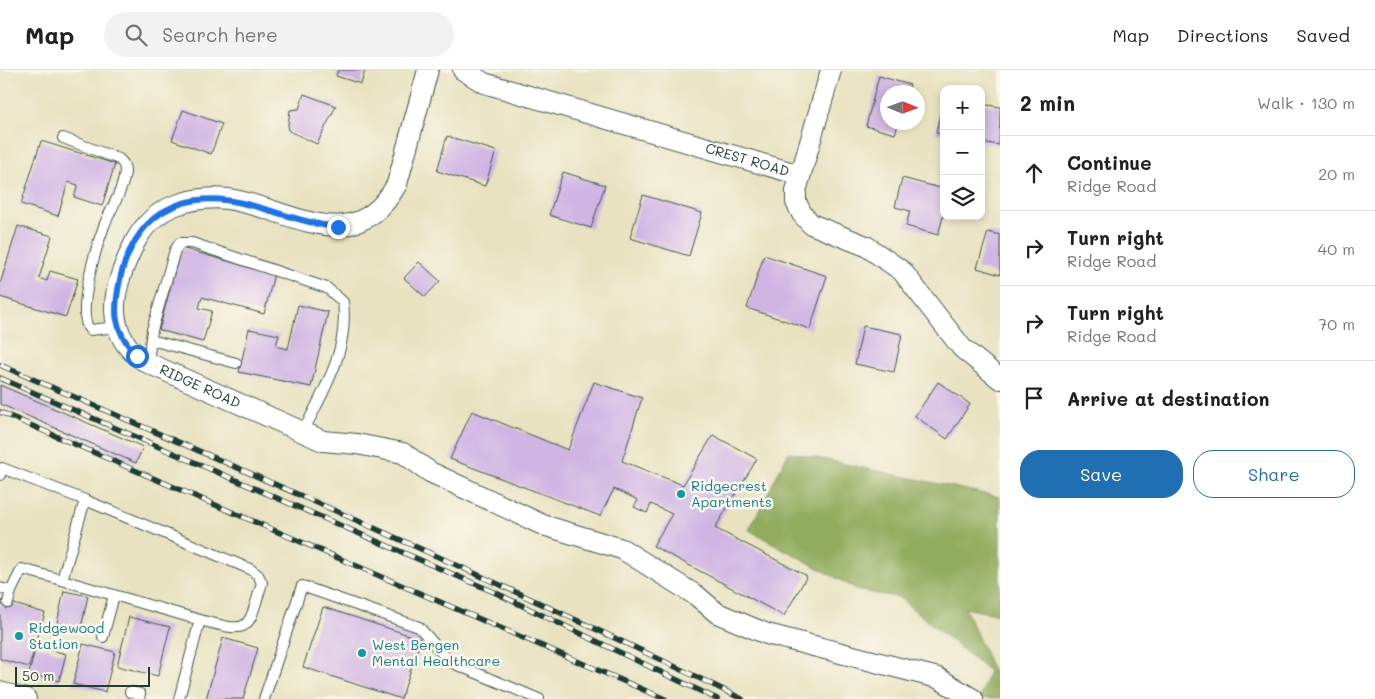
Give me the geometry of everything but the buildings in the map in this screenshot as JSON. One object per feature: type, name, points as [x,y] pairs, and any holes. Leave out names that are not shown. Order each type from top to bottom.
[{"type":"street","name":"RIDGE ROAD","points":[[428,70],[397,184],[388,200],[374,214],[357,223],[338,227],[321,225],[229,199],[209,198],[189,201],[170,208],[142,228],[124,264],[115,310],[117,327],[125,344],[137,356],[148,363],[323,441],[358,444],[403,453],[430,472],[543,526],[622,549],[697,596],[717,613],[742,624],[767,634],[938,678],[973,699]]},
{"type":"street","name":"CREST ROAD","points":[[463,70],[484,83],[800,175],[796,191],[796,202],[802,214],[811,224],[866,246],[902,271],[962,348],[1000,379]]},
{"type":"street","points":[[800,175],[831,70]]},
{"type":"street","points":[[0,692],[26,699]]},
{"type":"lane","points":[[63,138],[119,158],[124,164],[125,173],[118,196],[94,256],[84,315],[90,330],[117,327]]},
{"type":"lane","points":[[148,363],[150,340],[175,250],[180,243],[192,243],[327,288],[343,302],[345,320],[339,359],[304,432]]},
{"type":"lane","points":[[150,340],[236,364]]},
{"type":"lane","points":[[1,470],[86,500],[250,569],[258,575],[262,582],[250,620],[242,628],[232,629],[22,570],[11,591],[8,603]]},
{"type":"lane","points":[[62,580],[86,500]]},
{"type":"lane","points":[[264,699],[302,586],[419,627],[450,662],[539,699]]},
{"type":"lane","points":[[0,588],[11,591]]},
{"type":"lane","points":[[103,637],[114,595]]},
{"type":"lane","points":[[179,699],[205,622]]},
{"type":"lane","points":[[130,692],[140,694],[139,699]]},
{"type":"green space","points":[[789,452],[1000,497],[1000,615],[965,608],[1000,686],[1000,699],[980,699],[989,671],[898,597],[860,591],[749,530]]},
{"type":"railway","points":[[0,365],[466,569],[742,699]]},
{"type":"railway","points":[[0,378],[494,592],[717,699]]},
{"type":"railway","points":[[0,412],[665,699]]},
{"type":"place","name":"Ridgecrest Apartments","points":[[681,494]]},
{"type":"place","name":"Ridgewood Station","points":[[19,636]]},
{"type":"place","name":"West Bergen Mental Healthcare","points":[[362,653]]},
{"type":"route","points":[[137,356],[125,344],[117,327],[115,310],[124,264],[142,228],[152,219],[170,208],[189,201],[209,198],[229,199],[321,225],[338,227]]}]
